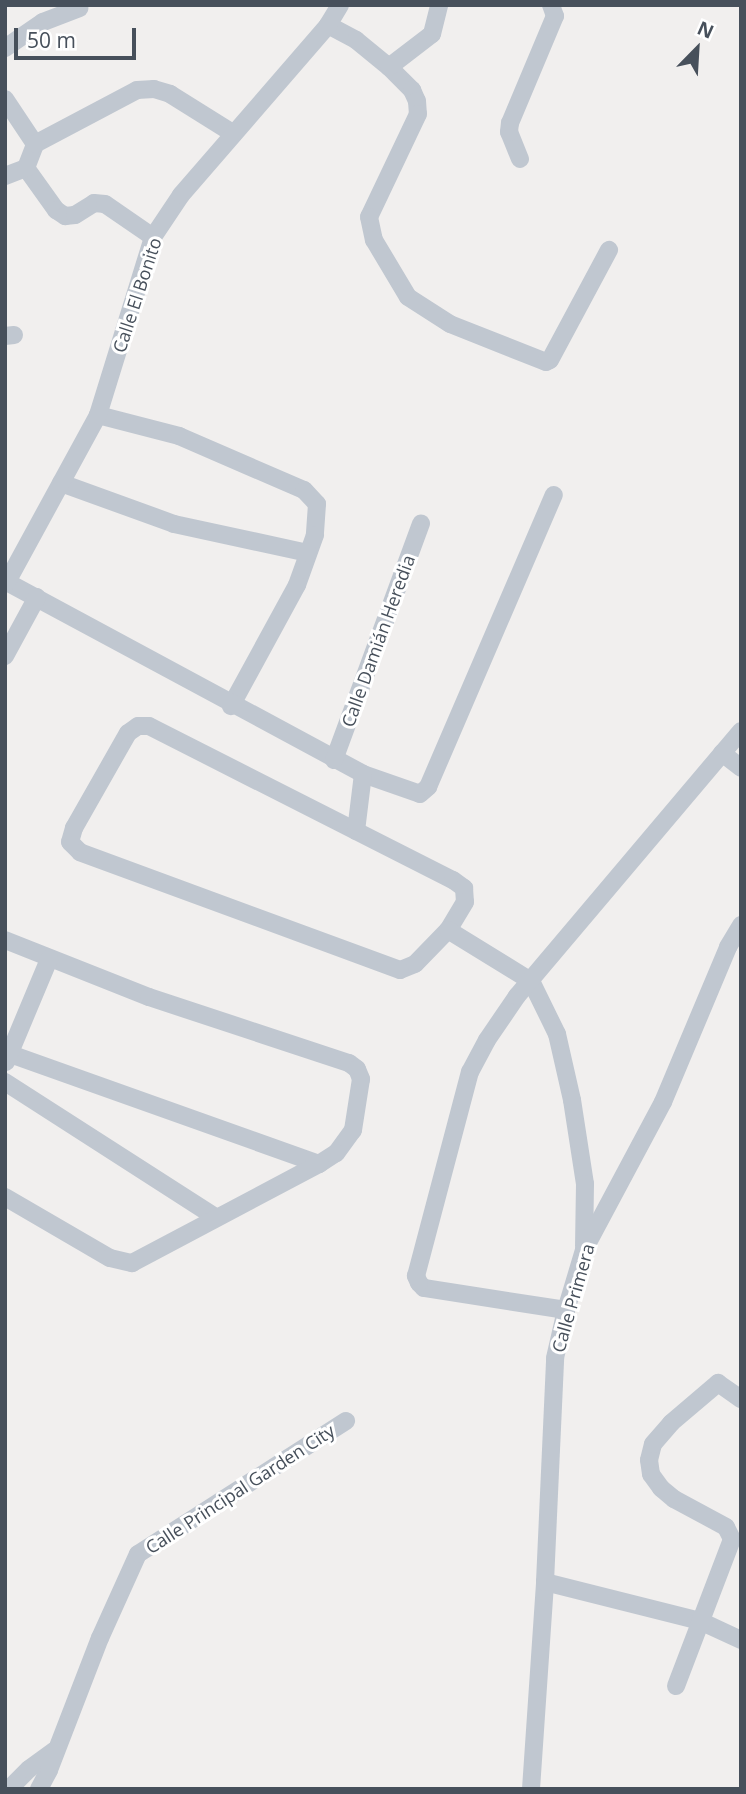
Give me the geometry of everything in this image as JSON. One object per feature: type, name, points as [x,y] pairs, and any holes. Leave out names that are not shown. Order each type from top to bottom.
[{"type":"street","name":"Calle El Bonito","points":[[6,582],[98,415],[153,237],[181,195],[328,25],[340,5]]},
{"type":"street","points":[[389,67],[432,34],[439,5]]},
{"type":"street","points":[[520,159],[509,131],[510,123],[555,16],[551,5]]},
{"type":"street","points":[[5,48],[43,22],[79,8]]},
{"type":"street","points":[[328,25],[356,40],[389,67],[412,90],[417,101],[418,114],[369,217],[369,228],[408,297],[450,324],[547,362],[551,360],[609,250]]},
{"type":"street","points":[[5,176],[26,168],[35,144],[137,90],[154,89],[170,94],[234,134]]},
{"type":"street","points":[[5,99],[35,144]]},
{"type":"street","points":[[26,168],[56,210],[65,216],[75,215],[94,203],[105,204],[153,237]]},
{"type":"street","points":[[98,415],[179,436],[304,490],[317,504],[319,519],[297,585],[231,706]]},
{"type":"street","points":[[61,483],[174,524],[308,553]]},
{"type":"street","points":[[6,582],[363,775],[420,794],[428,787],[554,495]]},
{"type":"street","name":"Calle Damián Heredia","points":[[334,760],[421,523]]},
{"type":"street","points":[[5,656],[37,597]]},
{"type":"street","points":[[138,726],[149,726],[464,888],[465,902],[448,930],[415,964],[400,970],[80,852],[70,842],[74,828],[128,733],[138,726]]},
{"type":"street","points":[[566,1310],[424,1288],[416,1276],[470,1072],[487,1040],[531,981],[741,731]]},
{"type":"street","points":[[722,753],[741,768]]},
{"type":"street","points":[[356,831],[363,775]]},
{"type":"street","name":"Calle Primera","points":[[531,1789],[545,1582],[555,1357],[566,1310],[584,1250],[663,1102],[728,947],[741,925]]},
{"type":"street","points":[[448,930],[531,981],[557,1034],[572,1100],[585,1184],[584,1250]]},
{"type":"street","points":[[5,940],[149,997],[349,1063],[357,1069],[361,1079],[353,1130],[336,1153],[132,1263],[110,1258],[5,1197]]},
{"type":"street","points":[[49,959],[7,1057],[319,1164]]},
{"type":"street","points":[[5,1082],[215,1217]]},
{"type":"street","points":[[676,1686],[732,1539],[731,1532],[674,1499],[651,1474],[649,1460],[653,1444],[671,1423],[718,1384],[741,1399]]},
{"type":"street","name":"Calle Principal Garden City","points":[[39,1789],[49,1770],[54,1751],[100,1638],[138,1554],[346,1421]]},
{"type":"street","points":[[545,1582],[700,1621],[741,1640]]},
{"type":"street","points":[[9,1789],[29,1769],[54,1751]]}]
